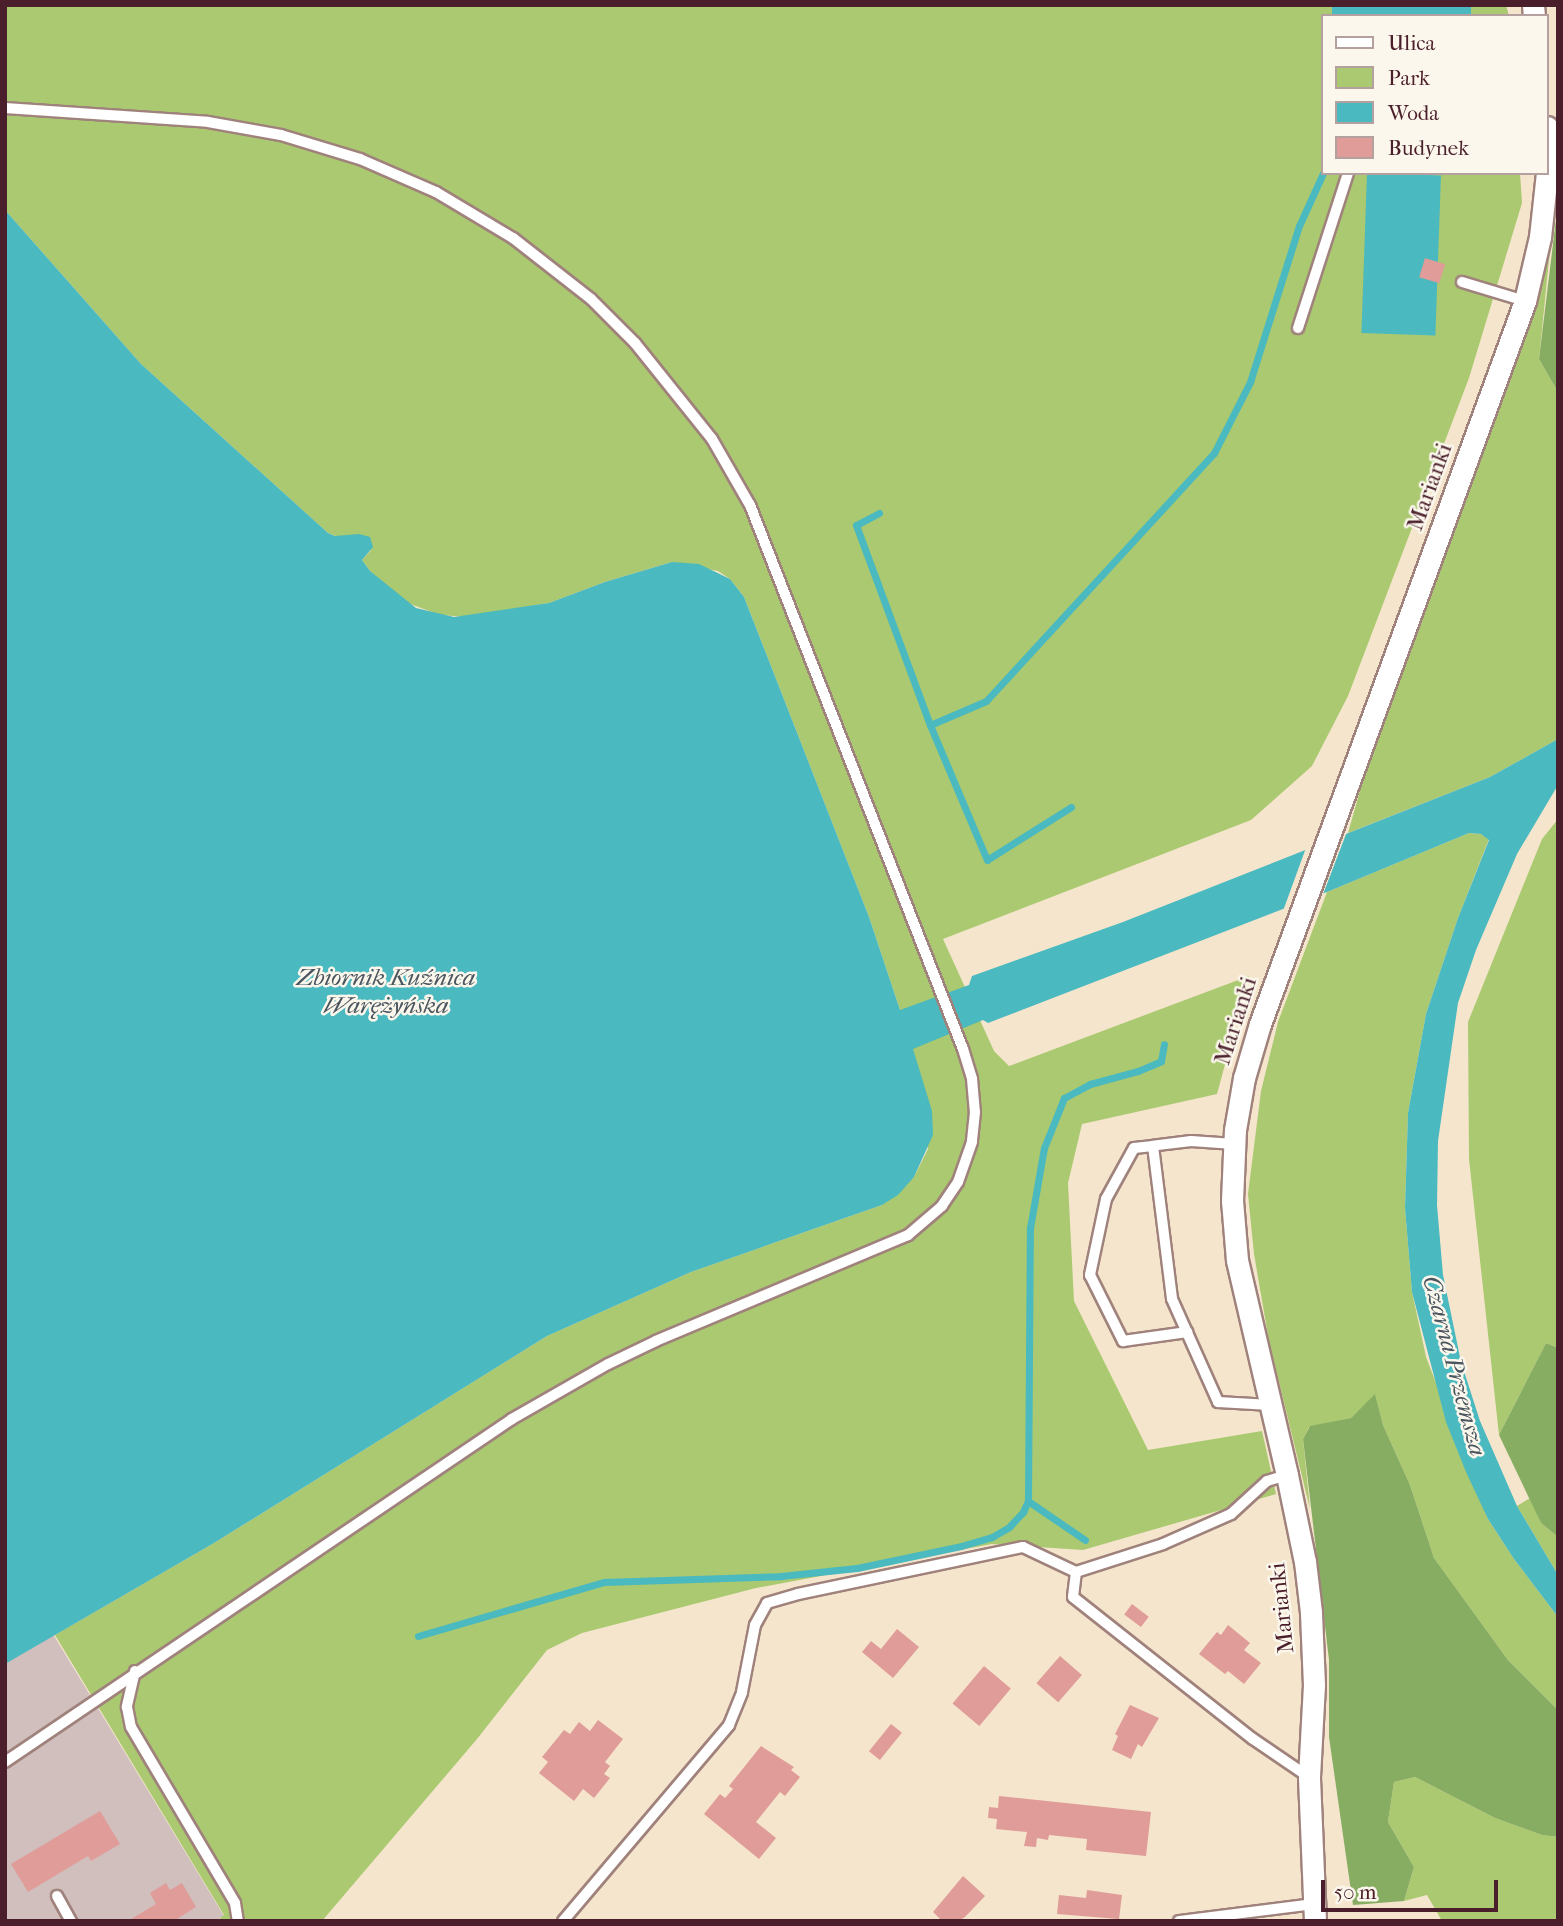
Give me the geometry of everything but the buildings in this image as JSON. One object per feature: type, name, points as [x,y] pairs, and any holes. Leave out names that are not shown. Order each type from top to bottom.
[{"type":"street","name":"Marianki","points":[[1314,1912],[1309,1777],[1314,1685],[1311,1612],[1287,1475],[1235,1246],[1234,1144],[1240,1096],[1253,1043],[1525,302],[1540,237],[1547,175]]},
{"type":"lane","points":[[5,108],[208,122],[319,145],[398,174],[457,203],[531,250],[591,299],[660,373],[712,439],[741,485],[962,1047],[975,1097],[972,1142],[964,1168],[951,1194],[922,1226],[895,1242],[693,1325],[582,1378],[467,1446],[5,1762]]},
{"type":"lane","points":[[1298,328],[1347,175]]},
{"type":"lane","points":[[1462,282],[1525,302]]},
{"type":"lane","points":[[1187,1332],[1123,1340],[1090,1275],[1106,1199],[1134,1148],[1191,1141],[1234,1144]]},
{"type":"lane","points":[[1153,1146],[1172,1299],[1218,1402],[1271,1405]]},
{"type":"lane","points":[[564,1921],[729,1725],[742,1692],[755,1625],[767,1604],[798,1594],[1023,1547],[1076,1572],[1163,1544],[1231,1514],[1267,1481],[1287,1475]]},
{"type":"lane","points":[[1076,1572],[1073,1597],[1253,1738],[1309,1777]]},
{"type":"lane","points":[[135,1671],[127,1707],[131,1727],[235,1903],[237,1921]]},
{"type":"lane","points":[[57,1896],[71,1921]]},
{"type":"lane","points":[[1179,1921],[1314,1912]]},
{"type":"shaded area","points":[[5,1555],[224,1916],[215,1921],[5,1921]]},
{"type":"green space","points":[[5,5],[1506,5],[1508,14],[1322,14],[1322,175],[1520,175],[1522,203],[1469,378],[1348,696],[1312,766],[1251,820],[943,939],[994,1051],[1009,1066],[1249,976],[1217,1094],[1082,1124],[1068,1183],[1074,1301],[1148,1450],[1262,1431],[1276,1494],[1083,1550],[992,1544],[756,1588],[582,1633],[547,1650],[477,1739],[322,1921],[217,1921],[224,1915],[55,1635],[214,1543],[547,1336],[691,1272],[882,1205],[914,1177],[928,1149],[900,1010],[869,917],[744,597],[730,579],[718,571],[672,562],[605,582],[549,603],[467,617],[440,615],[405,602],[370,571],[362,560],[371,550],[328,533],[141,364],[5,210]]},
{"type":"green space","points":[[1558,203],[1558,392],[1539,359]]},
{"type":"green space","points":[[1550,250],[1539,359],[1558,392],[1558,739],[1490,777],[1348,833],[1370,755],[1527,332]]},
{"type":"green space","points":[[1558,819],[1558,1348],[1546,1343],[1499,1435],[1469,1159],[1468,1022],[1542,839]]},
{"type":"green space","points":[[1469,833],[1481,834],[1489,839],[1458,918],[1426,1014],[1408,1113],[1405,1208],[1412,1292],[1426,1357],[1488,1519],[1558,1617],[1558,1710],[1508,1660],[1434,1558],[1410,1485],[1383,1425],[1375,1395],[1351,1418],[1309,1427],[1303,1439],[1310,1509],[1269,1341],[1254,1254],[1248,1194],[1261,1091],[1278,1022],[1327,892]]},
{"type":"green space","points":[[1546,1343],[1558,1348],[1558,1537],[1541,1523],[1499,1435]]},
{"type":"green space","points":[[1375,1394],[1383,1425],[1410,1485],[1434,1558],[1508,1660],[1558,1710],[1558,1837],[1542,1835],[1495,1818],[1415,1777],[1394,1782],[1388,1822],[1414,1867],[1404,1901],[1353,1905],[1329,1737],[1329,1660],[1303,1439],[1310,1426],[1351,1418]]},
{"type":"green space","points":[[1530,1498],[1541,1523],[1558,1537],[1558,1575],[1517,1506]]},
{"type":"green space","points":[[1415,1777],[1495,1818],[1542,1835],[1558,1837],[1558,1921],[1442,1921],[1427,1895],[1404,1901],[1414,1867],[1388,1822],[1394,1782]]},
{"type":"water","points":[[1332,5],[1471,5],[1471,14],[1332,14]]},
{"type":"water","points":[[1367,175],[1441,176],[1435,335],[1361,333]]},
{"type":"water","name":"Zbiornik Kuźnica Warężyńska","points":[[5,210],[141,364],[328,533],[335,536],[359,534],[370,537],[373,547],[362,560],[370,571],[416,608],[454,617],[549,603],[605,582],[672,562],[699,564],[730,579],[744,597],[869,917],[900,1010],[969,985],[972,976],[1123,922],[1490,777],[1558,739],[1558,785],[1517,854],[1476,950],[1458,1003],[1438,1141],[1437,1205],[1443,1275],[1461,1362],[1480,1421],[1517,1506],[1558,1575],[1558,1617],[1488,1519],[1466,1472],[1446,1422],[1412,1292],[1405,1208],[1408,1113],[1426,1014],[1458,918],[1489,840],[1481,834],[1469,833],[1327,892],[988,1023],[983,1020],[913,1049],[932,1111],[933,1135],[914,1177],[898,1195],[882,1205],[691,1272],[547,1336],[214,1543],[5,1664]]},
{"type":"pier","points":[[1348,829],[1322,897],[1283,911],[1307,845]]},
{"type":"waterway","points":[[1071,807],[987,860],[930,725],[986,701],[1214,453],[1250,382],[1299,226],[1322,175]]},
{"type":"waterway","points":[[879,513],[856,525],[930,725]]},
{"type":"waterway","points":[[418,1636],[604,1582],[781,1576],[857,1568],[961,1546],[992,1537],[1009,1527],[1023,1512],[1028,1501],[1030,1228],[1044,1148],[1064,1098],[1090,1084],[1138,1071],[1161,1061],[1164,1044]]},
{"type":"waterway","points":[[1028,1501],[1085,1540]]},
{"type":"water label","name":"Czarna Przemsza","points":[[1454,1366]]}]
